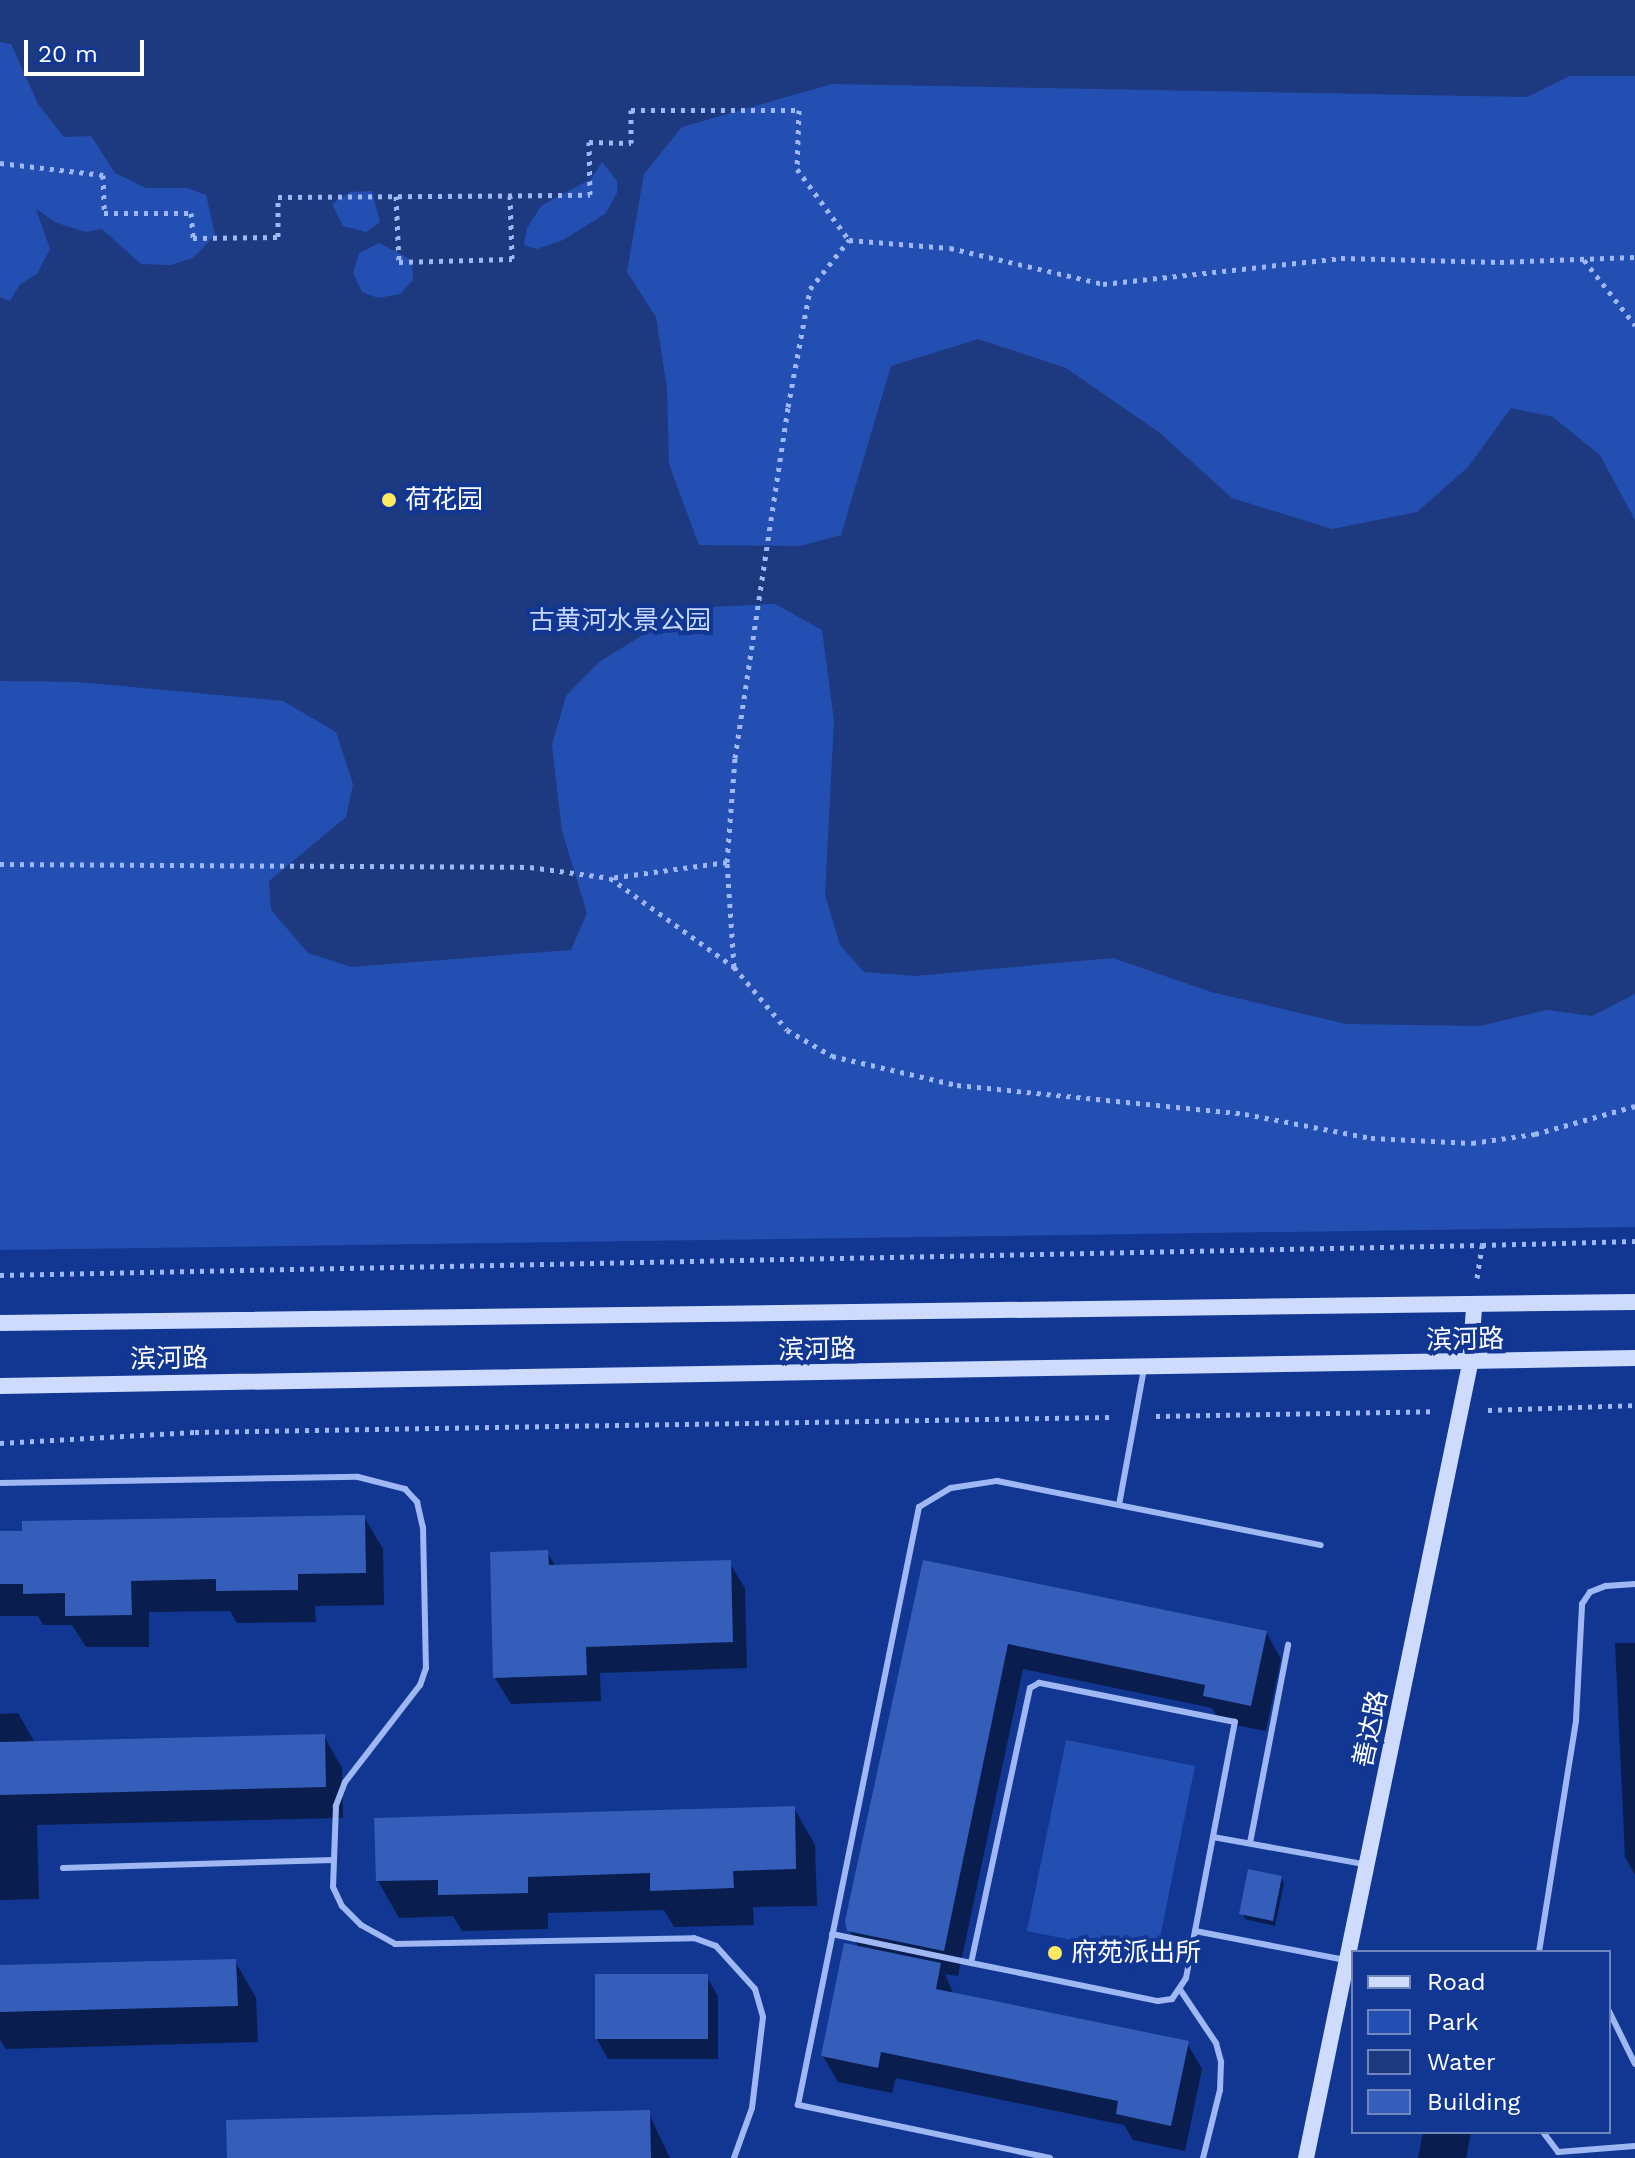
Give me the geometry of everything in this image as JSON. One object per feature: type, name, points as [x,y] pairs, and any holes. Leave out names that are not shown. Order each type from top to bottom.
[{"type":"main road","name":"滨河路","points":[[0,1323],[1474,1308],[1635,1302]]},
{"type":"main road","name":"善达路","points":[[1306,2158],[1461,1411],[1470,1364],[1474,1308]]},
{"type":"main road","name":"滨河路","points":[[0,1386],[1470,1364],[1635,1358]]},
{"type":"lane","points":[[1119,1505],[1144,1369]]},
{"type":"lane","points":[[0,1483],[358,1477],[386,1481],[417,1502],[423,1527],[426,1668],[420,1685],[345,1782],[336,1806],[333,1887],[342,1906],[361,1925],[395,1944],[694,1938],[716,1946],[755,1989],[763,2017],[752,2108],[734,2158]]},
{"type":"lane","points":[[1050,2158],[798,2105],[919,1507],[951,1488],[997,1481],[1321,1545]]},
{"type":"lane","points":[[1539,1950],[1576,1720],[1582,1604],[1590,1592],[1606,1586],[1635,1584]]},
{"type":"lane","points":[[1250,1843],[1288,1645]]},
{"type":"lane","points":[[971,1963],[1030,1688],[1039,1683],[1235,1722],[1181,1991],[1216,2043],[1221,2062],[1220,2090],[1203,2158]]},
{"type":"lane","points":[[1213,1837],[1367,1865]]},
{"type":"lane","points":[[63,1868],[334,1860]]},
{"type":"lane","points":[[1195,1931],[1347,1960]]},
{"type":"lane","points":[[832,1934],[1158,2001],[1181,1991]]},
{"type":"lane","points":[[1611,2015],[1635,2064]]},
{"type":"lane","points":[[1544,2134],[1558,2152],[1635,2146]]},
{"type":"path","points":[[0,163],[103,175],[104,213],[191,213],[193,238],[278,237],[278,197],[590,195],[589,142],[631,143],[631,110],[799,110],[797,169],[849,240],[950,248],[1103,284],[1341,258],[1635,257]]},
{"type":"path","points":[[396,196],[399,262],[512,259],[510,196]]},
{"type":"path","points":[[734,967],[727,862],[735,758],[788,407],[810,289],[849,240]]},
{"type":"path","points":[[1583,259],[1635,325]]},
{"type":"path","points":[[0,864],[530,867],[610,878],[727,862]]},
{"type":"path","points":[[610,878],[734,967],[787,1030],[832,1056],[957,1085],[1245,1114],[1371,1138],[1472,1143],[1535,1134],[1635,1106]]},
{"type":"path","points":[[0,1275],[1635,1241]]},
{"type":"path","points":[[1474,1308],[1482,1245]]},
{"type":"path","points":[[0,1443],[195,1432],[1461,1411],[1635,1405]]},
{"type":"green space","name":"古黄河水景公园","points":[[0,0],[1635,0],[1635,1227],[0,1250]]},
{"type":"green space","points":[[1066,1740],[1195,1766],[1156,1957],[1027,1931]]},
{"type":"water","points":[[0,0],[1635,0],[1635,76],[1570,76],[1527,97],[832,84],[682,127],[644,174],[627,272],[656,317],[667,388],[669,464],[699,545],[800,546],[841,535],[891,366],[978,339],[1066,368],[1160,433],[1232,498],[1332,529],[1417,512],[1468,467],[1511,408],[1553,417],[1600,455],[1635,520],[1635,994],[1592,1016],[1547,1010],[1480,1026],[1346,1024],[1211,992],[1113,958],[915,976],[864,972],[840,945],[825,895],[834,721],[822,630],[775,604],[687,608],[599,662],[566,696],[552,745],[562,831],[587,913],[571,950],[351,967],[308,953],[271,910],[269,881],[346,817],[353,784],[336,732],[283,701],[78,682],[0,681],[0,297],[10,301],[20,284],[37,274],[50,249],[36,209],[57,223],[86,232],[102,229],[141,264],[170,265],[193,258],[215,235],[206,195],[187,188],[146,188],[115,173],[91,136],[64,137],[38,104],[11,44],[0,42]],"holes":[[[602,162],[617,181],[617,193],[605,214],[563,240],[537,249],[524,245],[527,228],[542,205],[591,179]],[[372,191],[380,222],[366,232],[343,226],[332,204],[350,192]],[[379,243],[412,260],[413,280],[400,294],[378,298],[362,292],[353,273],[359,253]]]},
{"type":"building","points":[[365,1515],[366,1573],[298,1574],[298,1590],[216,1591],[216,1579],[131,1581],[132,1615],[65,1616],[65,1593],[23,1594],[23,1584],[0,1584],[0,1531],[22,1531],[22,1521]]},
{"type":"building","points":[[548,1550],[549,1565],[731,1560],[733,1642],[586,1647],[587,1675],[493,1678],[490,1552]]},
{"type":"building","points":[[923,1560],[1267,1631],[1251,1706],[1203,1696],[1205,1685],[1008,1644],[944,1951],[847,1931],[845,1921]]},
{"type":"building","points":[[325,1734],[326,1787],[0,1795],[0,1742]]},
{"type":"building","points":[[795,1806],[796,1869],[733,1871],[734,1888],[650,1891],[650,1873],[528,1877],[528,1893],[438,1895],[438,1880],[376,1881],[374,1818]]},
{"type":"building","points":[[1248,1869],[1282,1876],[1273,1921],[1239,1914]]},
{"type":"building","points":[[844,1943],[941,1963],[936,1989],[1189,2041],[1171,2126],[1116,2114],[1118,2101],[881,2052],[878,2068],[821,2056]]},
{"type":"building","points":[[236,1959],[238,2006],[0,2012],[0,1965]]},
{"type":"building","points":[[595,1974],[708,1974],[708,2039],[595,2039]]},
{"type":"building","points":[[650,2110],[651,2158],[227,2158],[226,2120]]},
{"type":"place","name":"荷花园","points":[[389,500]]},
{"type":"place","name":"府苑派出所","points":[[1055,1953]]}]
